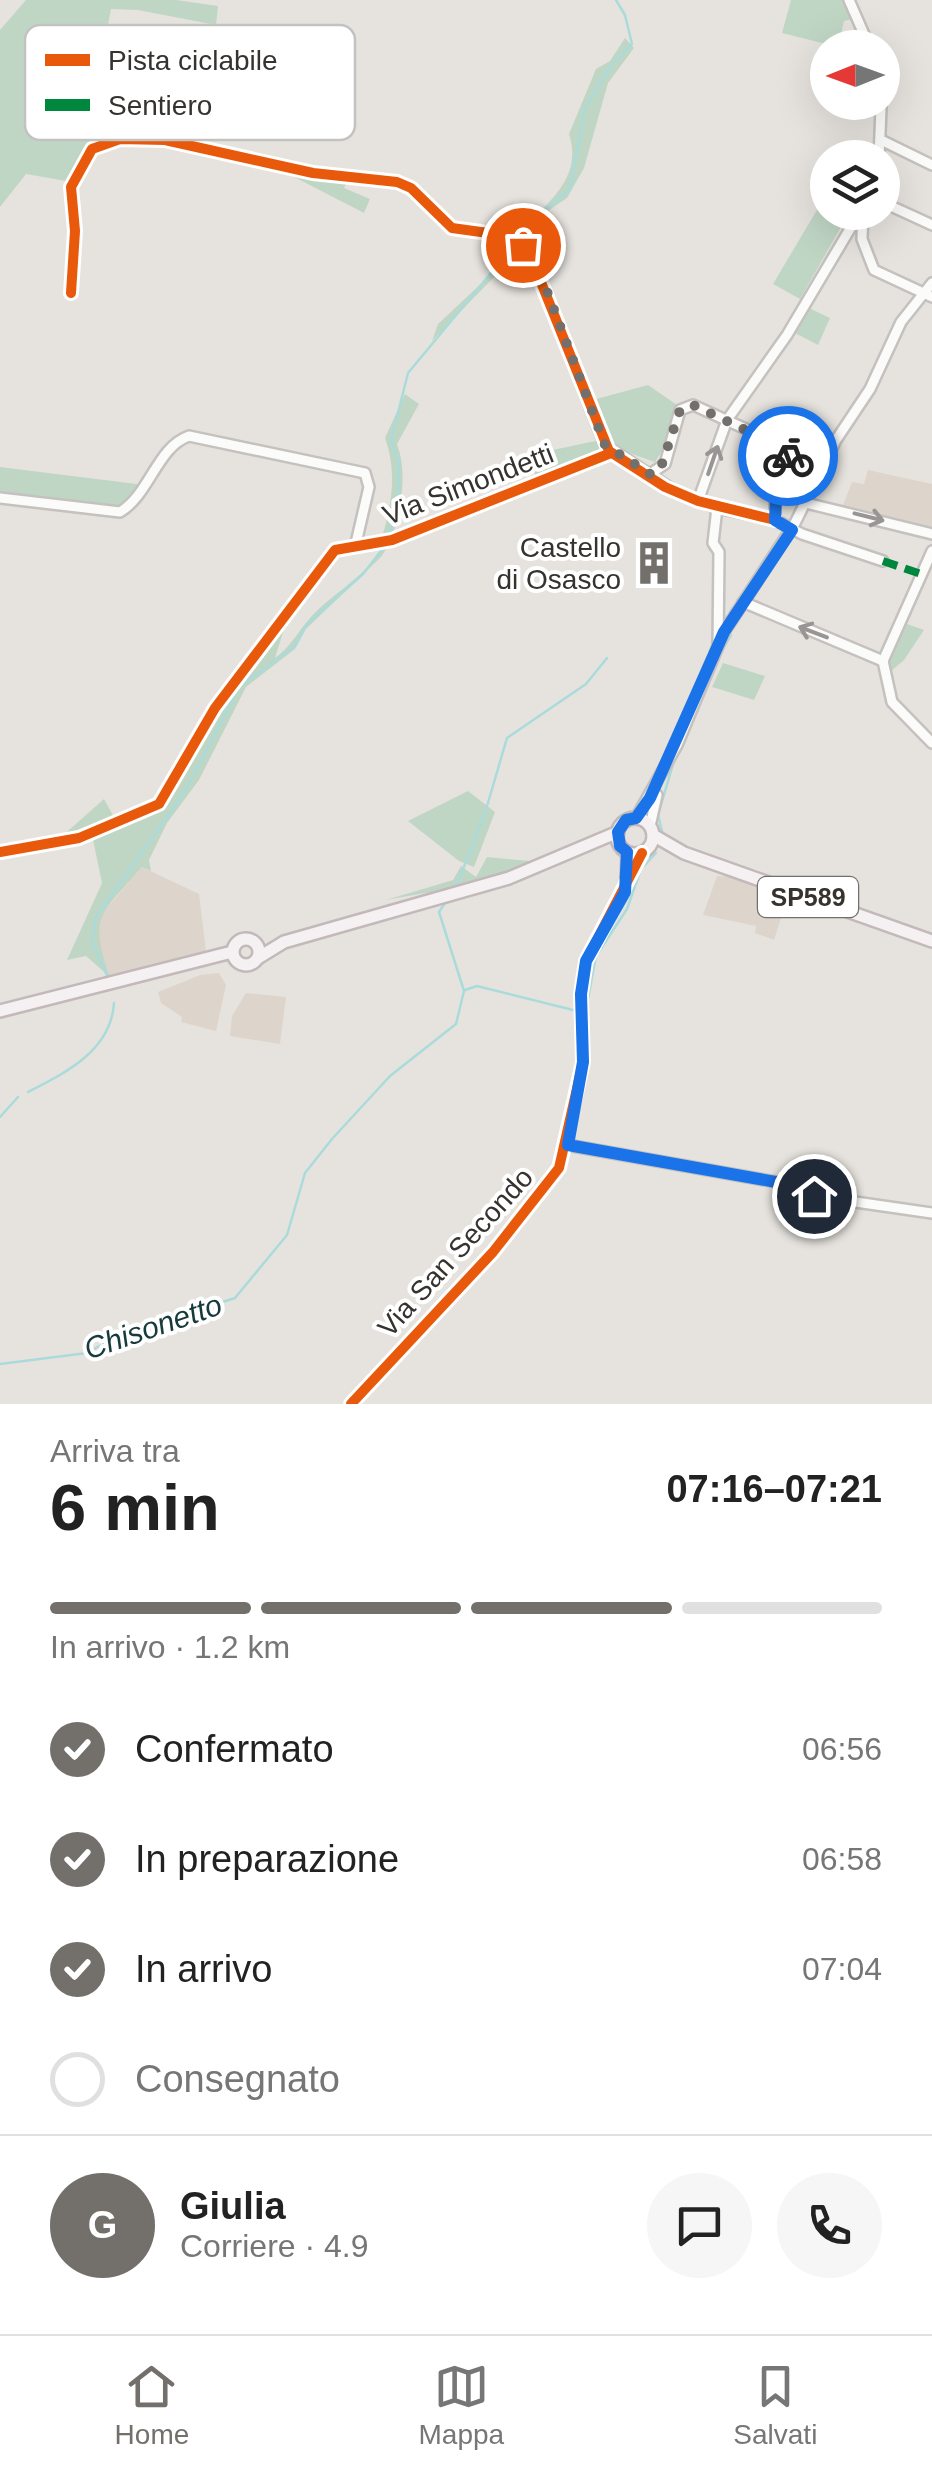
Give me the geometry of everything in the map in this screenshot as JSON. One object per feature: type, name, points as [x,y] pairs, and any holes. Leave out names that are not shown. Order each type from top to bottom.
[{"type":"main road","name":"SP589","points":[[636,818],[684,854]]},
{"type":"main road","points":[[0,1011],[235,957],[250,965],[284,942],[509,878],[618,832],[626,820],[636,818]]},
{"type":"main road","points":[[645,851],[652,831]]},
{"type":"main road","points":[[618,832],[625,851]]},
{"type":"main road","name":"SP589","points":[[592,844],[625,851],[684,854],[932,941]]},
{"type":"main road","points":[[251,940],[258,945],[258,958]]},
{"type":"main road","points":[[235,957],[238,941],[284,942]]},
{"type":"street","points":[[849,0],[862,30]]},
{"type":"street","points":[[71,293],[75,231],[71,187],[92,149],[117,140]]},
{"type":"street","points":[[165,140],[313,173],[397,182],[411,188],[452,228],[519,242],[539,270],[595,425],[612,453],[698,501],[775,520],[792,530],[883,560]]},
{"type":"street","points":[[900,150],[932,165]]},
{"type":"street","points":[[900,210],[932,225]]},
{"type":"street","points":[[698,501],[727,420],[787,336],[851,230]]},
{"type":"street","points":[[636,818],[668,762],[718,646],[792,530],[824,465],[870,389],[900,322],[929,290],[880,275],[862,240],[862,230]]},
{"type":"street","points":[[843,243],[862,240]]},
{"type":"street","points":[[650,474],[665,464],[682,407],[693,405],[824,465]]},
{"type":"street","points":[[0,498],[120,512],[143,492],[172,446],[189,436],[365,474],[369,487],[356,543]]},
{"type":"street","points":[[775,520],[776,497],[790,451]]},
{"type":"street","name":"Via Simondetti","points":[[0,852],[79,838],[159,804],[215,708],[335,550],[356,543],[392,540],[612,453]]},
{"type":"street","points":[[806,503],[932,534]]},
{"type":"street","points":[[716,508],[713,543],[719,552],[718,646]]},
{"type":"street","points":[[932,550],[884,661],[892,702],[932,743]]},
{"type":"street","points":[[743,602],[884,661]]},
{"type":"street","points":[[652,831],[668,762]]},
{"type":"street","points":[[625,851],[625,892]]},
{"type":"street","name":"Via San Secondo","points":[[351,1404],[519,1220],[559,1168],[568,1145],[583,1062],[581,994],[586,961],[645,851]]},
{"type":"street","points":[[568,1145],[793,1185],[814,1196],[932,1214]]},
{"type":"shaded area","points":[[868,470],[932,484],[932,532],[842,508],[852,482],[864,484]]},
{"type":"shaded area","points":[[142,867],[199,894],[206,951],[110,977],[96,937],[100,916]]},
{"type":"shaded area","points":[[717,876],[741,877],[784,892],[787,899],[774,940],[755,933],[756,926],[703,915]]},
{"type":"shaded area","points":[[219,973],[226,985],[216,1031],[181,1022],[182,1017],[161,1003],[158,992],[200,975]]},
{"type":"shaded area","points":[[246,993],[286,997],[280,1044],[230,1036],[232,1016]]},
{"type":"green space","points":[[26,0],[176,0],[218,6],[216,25],[138,10],[111,9],[108,25],[25,25],[25,140],[102,140],[91,147],[66,181],[26,174],[0,207],[0,30]]},
{"type":"green space","points":[[791,0],[847,0],[853,19],[844,21],[842,30],[810,30],[810,40],[782,33]]},
{"type":"green space","points":[[625,38],[634,48],[608,83],[584,168],[567,198],[542,215],[525,242],[518,237],[566,178],[572,151],[569,134],[596,69],[610,61]]},
{"type":"green space","points":[[271,165],[348,179],[344,188],[370,199],[364,213]]},
{"type":"green space","points":[[810,222],[810,230],[839,230],[800,299],[773,284]]},
{"type":"green space","points":[[514,242],[522,248],[432,341],[438,324],[486,279]]},
{"type":"green space","points":[[809,308],[830,318],[818,345],[795,333]]},
{"type":"green space","points":[[648,385],[677,405],[666,445],[655,462],[609,446],[589,401]]},
{"type":"green space","points":[[405,394],[419,404],[397,444],[403,479],[400,502],[392,537],[382,537],[392,488],[385,438]]},
{"type":"green space","points":[[755,438],[781,450],[767,482],[742,473]]},
{"type":"green space","points":[[600,440],[603,454],[537,480],[529,455]]},
{"type":"green space","points":[[0,467],[145,485],[120,510],[0,496]]},
{"type":"green space","points":[[390,543],[381,557],[306,629],[295,649],[246,687],[199,780],[167,823],[149,860],[151,871],[142,867],[102,916],[100,940],[110,977],[86,956],[67,960],[102,883],[92,835],[156,809],[218,708],[291,607],[275,658],[315,613],[367,567],[383,544]]},
{"type":"green space","points":[[907,624],[924,630],[904,660],[890,672],[890,658]]},
{"type":"green space","points":[[723,663],[765,676],[754,700],[712,687]]},
{"type":"green space","points":[[468,791],[495,812],[474,867],[459,861],[408,821]]},
{"type":"green space","points":[[104,799],[115,819],[77,837],[59,839]]},
{"type":"green space","points":[[487,857],[540,862],[459,887],[386,900],[453,880],[461,866],[476,877]]},
{"type":"waterway","name":"Chisonetto","points":[[388,535],[398,509],[399,463],[391,441],[408,373],[540,214],[570,189],[585,108],[611,66],[632,44],[625,15],[616,0]]},
{"type":"waterway","name":"Chisonetto","points":[[108,978],[92,941],[96,917],[186,790],[239,687],[296,645],[306,625],[363,574],[384,547]]},
{"type":"waterway","points":[[718,657],[731,635]]},
{"type":"waterway","name":"Chisonetto","points":[[456,887],[485,813],[507,738],[586,684],[607,658]]},
{"type":"waterway","points":[[663,835],[658,815],[674,761]]},
{"type":"waterway","points":[[586,1009],[596,956],[627,909],[641,869],[656,853]]},
{"type":"waterway","name":"Chisonetto","points":[[0,1364],[87,1353],[119,1335],[235,1298],[287,1235],[305,1173],[332,1139],[390,1076],[456,1024],[464,991],[439,912],[447,900]]},
{"type":"waterway","points":[[465,990],[477,986],[577,1011]]},
{"type":"waterway","name":"Chisonetto","points":[[28,1092],[71,1068],[95,1047],[111,1020],[114,1003]]},
{"type":"waterway","name":"Chisonetto","points":[[0,1117],[18,1097]]},
{"type":"marked path","points":[[883,561],[921,574]]},
{"type":"cycle path","points":[[71,293],[75,231],[71,187],[92,149],[117,140]]},
{"type":"cycle path","points":[[165,140],[313,173],[397,182],[411,188],[452,228],[510,236],[528,250],[609,451],[665,487],[698,501],[775,520]]},
{"type":"cycle path","points":[[0,852],[79,838],[159,804],[215,708],[335,550],[392,540],[611,453]]},
{"type":"cycle path","points":[[351,1404],[493,1252],[559,1168],[583,1062],[581,994],[586,961],[642,853]]},
{"type":"way so far","points":[[523,245],[539,270],[557,327],[609,451],[650,474],[660,470],[680,410],[693,405],[790,451],[788,456]]},
{"type":"place","name":"Castello di Osasco","points":[[654,563]]},
{"type":"route","points":[[788,456],[776,497],[775,520],[792,530],[724,632],[681,736],[650,798],[636,818],[619,827],[617,837],[627,852],[625,892],[586,961],[581,994],[583,1062],[568,1145],[793,1185],[814,1196]]}]
